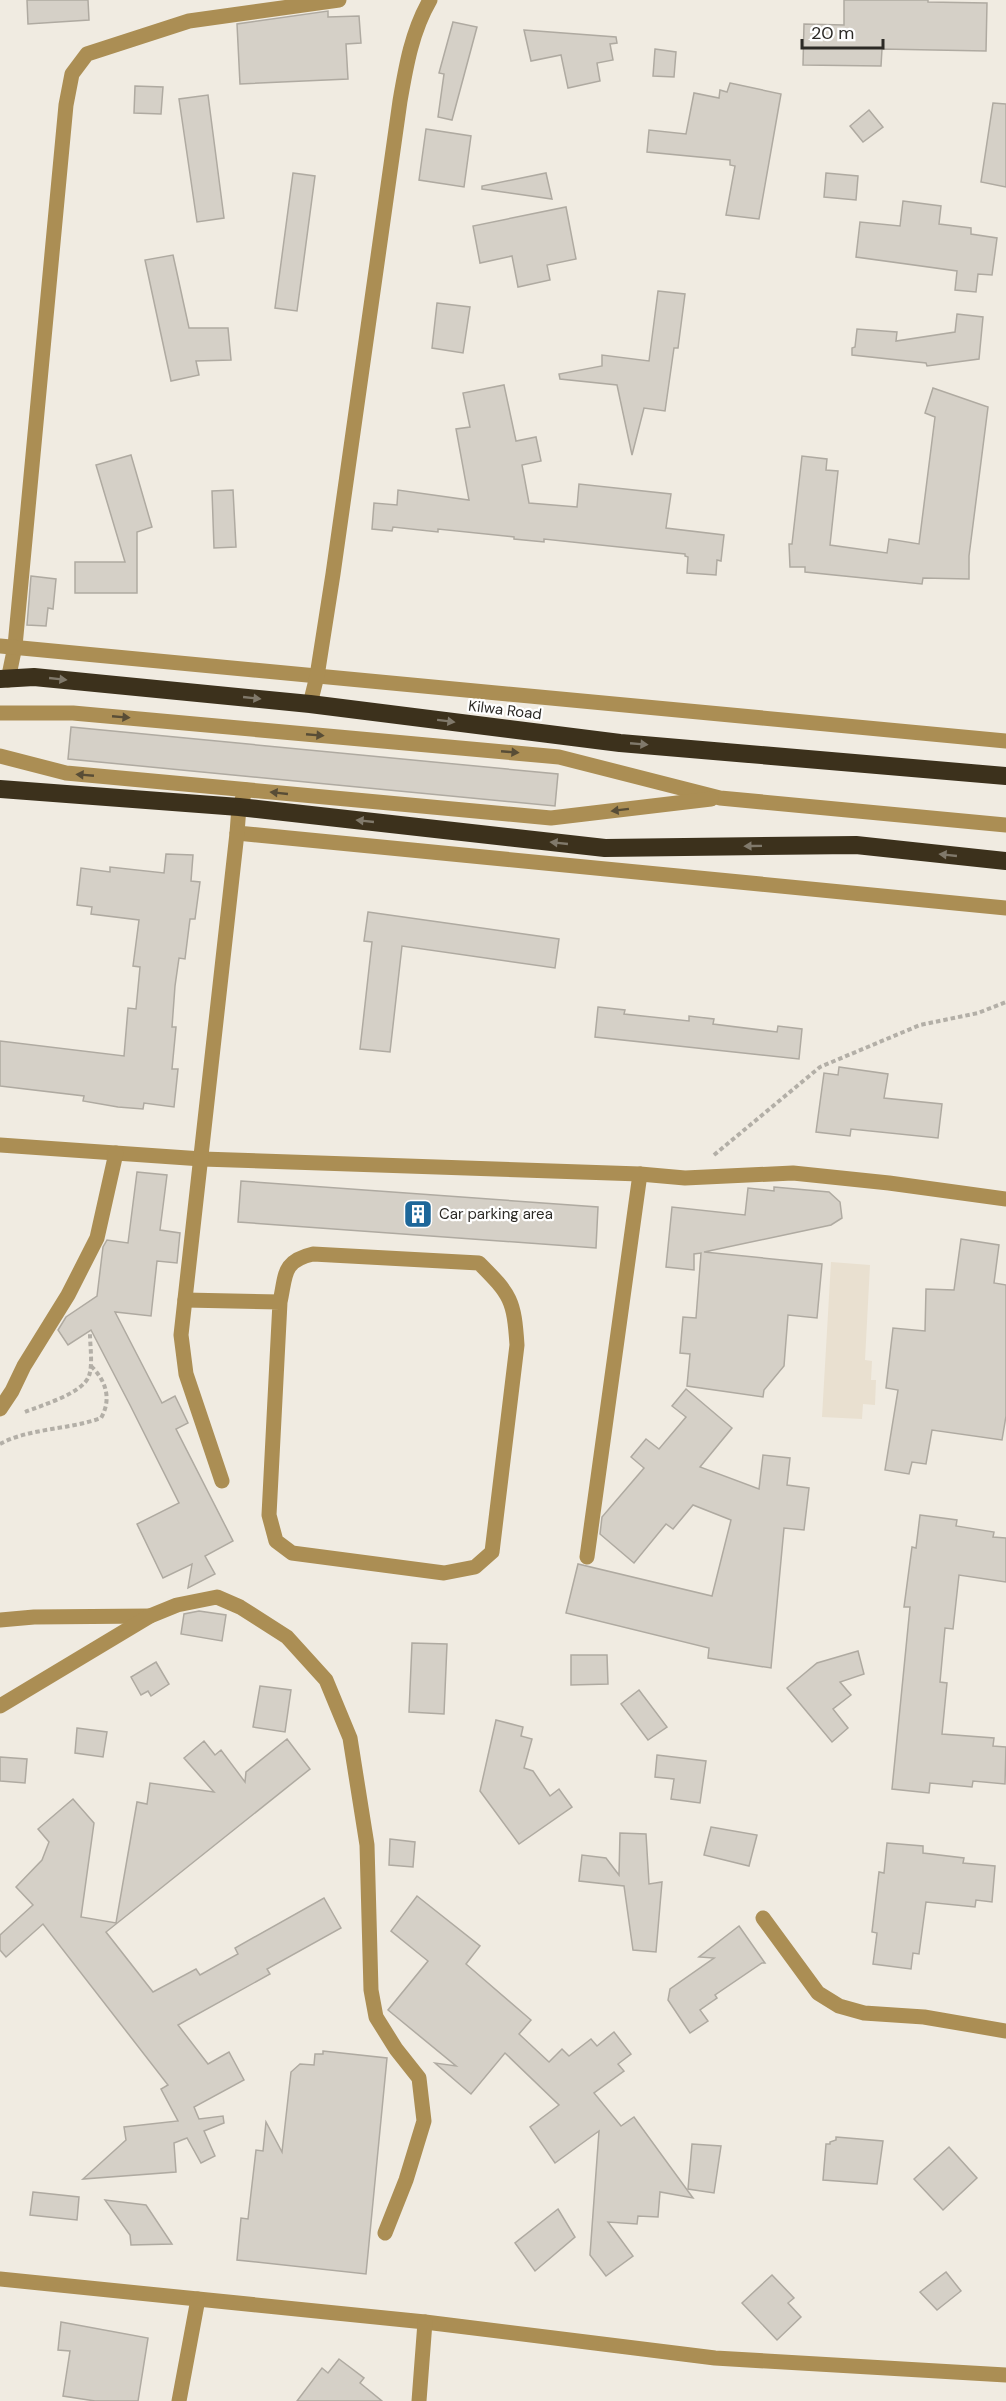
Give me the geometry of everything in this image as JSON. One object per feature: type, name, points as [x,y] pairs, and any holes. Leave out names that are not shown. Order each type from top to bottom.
[{"type":"highway","name":"Kilwa Road","points":[[4,680],[34,677],[310,704],[620,743],[1006,776]]},
{"type":"highway","points":[[0,789],[239,807],[605,848],[856,845],[1006,861]]},
{"type":"street","points":[[4,680],[66,105],[72,74],[87,54],[189,21],[339,0]]},
{"type":"street","points":[[310,704],[317,676],[400,101],[408,56],[422,14],[430,0]]},
{"type":"street","points":[[8,646],[1006,741]]},
{"type":"street","points":[[0,713],[73,713],[559,757],[720,798],[1006,825]]},
{"type":"street","points":[[0,756],[66,773],[551,818],[720,798]]},
{"type":"street","points":[[222,1481],[186,1374],[181,1335],[239,807],[246,790]]},
{"type":"street","points":[[237,832],[1006,908]]},
{"type":"street","points":[[0,1145],[202,1159],[640,1174],[685,1178],[793,1173],[1006,1199]]},
{"type":"street","points":[[0,1409],[68,1295],[97,1239],[112,1181],[116,1153]]},
{"type":"street","points":[[587,1557],[640,1174]]},
{"type":"street","points":[[313,1254],[479,1263],[503,1287],[515,1311],[517,1345],[492,1552],[475,1567],[444,1573],[292,1553],[276,1541],[269,1515],[280,1302],[288,1267],[297,1257],[313,1254]]},
{"type":"street","points":[[184,1300],[280,1302]]},
{"type":"street","points":[[0,1706],[150,1616],[177,1605],[217,1597],[240,1607],[287,1637],[326,1680],[350,1738],[367,1845],[371,1990],[376,2017],[396,2049],[419,2078],[424,2121],[406,2180],[385,2233]]},
{"type":"street","points":[[0,1620],[34,1617],[150,1616]]},
{"type":"street","points":[[763,1918],[818,1993],[839,2006],[864,2013],[924,2017],[1006,2031]]},
{"type":"street","points":[[0,2279],[425,2322],[716,2358],[1006,2375]]},
{"type":"street","points":[[179,2401],[198,2299]]},
{"type":"street","points":[[419,2401],[425,2322]]},
{"type":"path","points":[[685,1178],[820,1067],[920,1025],[978,1013],[1006,1002]]},
{"type":"path","points":[[19,1415],[80,1388],[89,1375],[90,1334]]},
{"type":"path","points":[[0,1444],[16,1436],[68,1427],[101,1418],[108,1396],[100,1374],[90,1365]]},
{"type":"shaded area","points":[[831,1262],[870,1265],[865,1360],[872,1361],[871,1380],[876,1380],[875,1405],[863,1404],[862,1419],[822,1417]]},
{"type":"building","points":[[27,0],[88,0],[89,20],[28,24]]},
{"type":"building","points":[[844,0],[987,3],[986,51],[882,49],[881,66],[803,65],[804,24],[844,25]]},
{"type":"building","points":[[328,11],[328,17],[359,16],[361,43],[346,44],[348,79],[240,84],[237,24]]},
{"type":"building","points":[[453,22],[477,27],[452,120],[438,117],[444,74],[439,73]]},
{"type":"building","points":[[524,30],[616,37],[617,43],[610,44],[613,60],[597,63],[600,81],[568,88],[561,55],[531,61]]},
{"type":"building","points":[[655,49],[676,52],[674,77],[653,76]]},
{"type":"building","points":[[730,83],[781,94],[759,219],[726,215],[735,166],[730,165],[730,160],[647,152],[649,130],[686,134],[694,93],[719,98],[720,90],[727,92]]},
{"type":"building","points":[[135,86],[163,87],[161,114],[134,113]]},
{"type":"building","points":[[208,95],[224,218],[197,222],[179,99]]},
{"type":"building","points":[[993,103],[1006,104],[1006,187],[981,182]]},
{"type":"building","points":[[869,110],[883,127],[863,142],[850,126]]},
{"type":"building","points":[[426,129],[471,136],[464,187],[419,180]]},
{"type":"building","points":[[293,173],[315,176],[297,311],[275,308]]},
{"type":"building","points":[[546,173],[552,199],[482,189],[482,186]]},
{"type":"building","points":[[826,173],[858,176],[856,200],[824,197]]},
{"type":"building","points":[[903,201],[941,206],[939,224],[971,228],[971,234],[997,238],[992,275],[978,274],[976,292],[955,290],[957,271],[856,257],[860,222],[900,226]]},
{"type":"building","points":[[566,207],[576,259],[547,265],[550,280],[518,287],[512,256],[480,263],[473,226]]},
{"type":"building","points":[[173,255],[189,328],[228,328],[231,360],[196,361],[199,375],[171,381],[145,260]]},
{"type":"building","points":[[658,291],[685,294],[678,348],[674,348],[665,411],[644,408],[632,455],[617,385],[560,379],[559,374],[602,366],[602,355],[649,361]]},
{"type":"building","points":[[437,303],[470,307],[463,353],[432,348]]},
{"type":"building","points":[[957,314],[983,317],[979,359],[927,366],[926,363],[852,355],[857,329],[897,332],[896,341],[955,332]]},
{"type":"building","points":[[504,385],[516,441],[536,437],[541,461],[522,465],[529,503],[577,507],[579,484],[671,494],[666,528],[724,535],[721,561],[717,560],[716,575],[687,573],[688,557],[685,554],[544,539],[544,542],[514,539],[514,537],[438,529],[438,532],[393,527],[392,531],[372,529],[374,503],[397,505],[398,490],[469,500],[456,429],[470,427],[463,393]]},
{"type":"building","points":[[933,388],[988,407],[969,556],[969,579],[923,578],[922,584],[805,572],[805,567],[790,567],[789,544],[792,544],[802,456],[827,459],[826,470],[838,471],[830,545],[887,553],[889,539],[919,544],[935,417],[925,413]]},
{"type":"building","points":[[131,455],[152,527],[137,532],[137,593],[75,593],[75,562],[125,562],[96,465]]},
{"type":"building","points":[[233,490],[236,547],[214,548],[212,491]]},
{"type":"building","points":[[31,576],[56,579],[53,609],[48,608],[46,626],[27,625]]},
{"type":"building","points":[[71,727],[558,774],[555,806],[68,759]]},
{"type":"building","points":[[166,854],[193,855],[191,881],[200,882],[195,919],[190,919],[185,959],[179,958],[175,986],[172,1027],[176,1027],[172,1069],[178,1069],[174,1107],[144,1103],[143,1109],[118,1107],[83,1101],[84,1096],[0,1086],[0,1041],[124,1056],[128,1008],[136,1009],[140,967],[133,966],[139,920],[91,914],[92,907],[77,905],[81,868],[110,872],[110,867],[164,873]]},
{"type":"building","points":[[368,912],[559,939],[555,968],[402,946],[390,1052],[360,1049],[372,942],[364,941]]},
{"type":"building","points":[[598,1007],[625,1010],[624,1014],[689,1021],[689,1016],[714,1019],[713,1024],[777,1032],[778,1026],[802,1029],[799,1059],[595,1037]]},
{"type":"building","points":[[839,1067],[888,1074],[884,1098],[942,1104],[938,1138],[851,1129],[850,1136],[816,1132],[824,1073],[838,1075]]},
{"type":"building","points":[[137,1172],[167,1175],[160,1230],[180,1233],[177,1263],[157,1261],[151,1316],[115,1312],[162,1403],[175,1396],[188,1423],[176,1429],[233,1541],[205,1556],[215,1574],[188,1588],[192,1564],[163,1578],[137,1524],[179,1503],[130,1405],[91,1330],[68,1345],[58,1330],[66,1317],[97,1296],[103,1247],[107,1240],[128,1243]]},
{"type":"building","name":"Car parking area","points":[[241,1181],[598,1207],[596,1248],[238,1222]]},
{"type":"building","points":[[774,1187],[829,1192],[840,1202],[842,1218],[831,1225],[704,1252],[822,1264],[817,1318],[788,1315],[784,1366],[764,1390],[763,1397],[687,1386],[690,1354],[680,1353],[683,1317],[696,1318],[701,1253],[694,1254],[694,1270],[666,1267],[672,1207],[745,1215],[748,1188],[774,1191]]},
{"type":"building","points":[[961,1239],[999,1245],[994,1283],[1006,1285],[1006,1416],[1002,1440],[932,1430],[926,1464],[912,1462],[909,1474],[885,1470],[898,1390],[886,1388],[893,1328],[925,1331],[926,1289],[954,1290]]},
{"type":"building","points":[[686,1389],[732,1428],[700,1467],[759,1489],[763,1455],[790,1458],[787,1485],[809,1488],[804,1530],[784,1528],[771,1668],[708,1658],[709,1648],[566,1613],[578,1564],[712,1596],[731,1520],[693,1505],[673,1529],[666,1524],[634,1563],[600,1534],[602,1517],[644,1468],[631,1457],[646,1439],[659,1449],[686,1417],[672,1406]]},
{"type":"building","points":[[920,1515],[957,1520],[956,1526],[994,1532],[993,1537],[1006,1538],[1006,1582],[959,1575],[953,1629],[945,1628],[940,1682],[947,1683],[942,1734],[994,1738],[993,1746],[1006,1747],[1005,1784],[973,1781],[972,1787],[930,1783],[929,1793],[892,1789],[910,1607],[904,1607],[912,1547],[916,1548]]},
{"type":"building","points":[[199,1611],[226,1615],[222,1641],[181,1634],[184,1614]]},
{"type":"building","points":[[412,1643],[447,1644],[444,1714],[409,1712]]},
{"type":"building","points":[[858,1651],[864,1674],[840,1682],[851,1695],[833,1709],[848,1728],[832,1742],[787,1688],[817,1663]]},
{"type":"building","points":[[571,1655],[607,1655],[608,1684],[571,1685]]},
{"type":"building","points":[[156,1662],[169,1684],[151,1696],[148,1691],[141,1695],[131,1677]]},
{"type":"building","points":[[260,1686],[291,1690],[285,1732],[253,1727]]},
{"type":"building","points":[[639,1690],[667,1727],[648,1740],[621,1704]]},
{"type":"building","points":[[496,1720],[523,1727],[521,1736],[532,1739],[524,1768],[533,1771],[550,1796],[559,1789],[572,1807],[519,1844],[480,1791]]},
{"type":"building","points":[[77,1728],[107,1732],[103,1757],[75,1753]]},
{"type":"building","points":[[287,1739],[310,1769],[106,1932],[153,1992],[196,1969],[200,1975],[238,1954],[235,1948],[324,1898],[341,1928],[267,1969],[270,1974],[178,2025],[208,2064],[229,2052],[244,2080],[194,2107],[199,2119],[223,2116],[224,2123],[204,2131],[215,2156],[201,2163],[187,2138],[174,2143],[176,2172],[83,2179],[126,2140],[124,2127],[178,2121],[161,2089],[168,2085],[43,1924],[6,1957],[0,1950],[0,1935],[33,1905],[16,1887],[42,1860],[49,1842],[38,1829],[73,1799],[94,1823],[81,1917],[116,1923],[137,1802],[147,1804],[150,1783],[214,1792],[184,1758],[204,1741],[215,1755],[221,1750],[245,1782],[246,1772]]},
{"type":"building","points":[[657,1755],[706,1761],[700,1803],[671,1799],[674,1779],[655,1777]]},
{"type":"building","points":[[0,1757],[27,1759],[25,1783],[0,1781]]},
{"type":"building","points":[[711,1827],[757,1835],[749,1866],[704,1855]]},
{"type":"building","points":[[620,1833],[646,1834],[649,1884],[662,1882],[656,1952],[633,1950],[624,1886],[579,1881],[582,1855],[606,1858],[619,1875]]},
{"type":"building","points":[[390,1839],[415,1842],[413,1867],[389,1865]]},
{"type":"building","points":[[887,1843],[923,1846],[923,1853],[964,1858],[963,1863],[995,1866],[992,1902],[976,1900],[975,1907],[926,1902],[919,1954],[913,1953],[911,1969],[873,1964],[877,1933],[872,1932],[879,1872],[884,1873]]},
{"type":"building","points":[[417,1896],[480,1946],[466,1964],[531,2020],[519,2034],[549,2062],[562,2049],[569,2056],[591,2039],[597,2046],[614,2032],[631,2054],[618,2064],[624,2071],[594,2093],[621,2126],[634,2117],[693,2198],[660,2192],[658,2217],[638,2216],[637,2224],[608,2222],[633,2256],[606,2276],[590,2255],[599,2131],[555,2163],[530,2127],[559,2105],[505,2053],[471,2094],[435,2063],[456,2066],[388,2010],[428,1961],[391,1931]]},
{"type":"building","points":[[739,1926],[765,1963],[715,1995],[717,1998],[700,2010],[708,2021],[690,2033],[668,2000],[670,1989],[714,1958],[699,1957]]},
{"type":"building","points":[[323,2051],[387,2058],[366,2274],[237,2260],[241,2218],[248,2219],[256,2150],[263,2151],[266,2122],[282,2152],[291,2072],[300,2064],[314,2065],[315,2054],[323,2054]]},
{"type":"building","points":[[836,2137],[883,2141],[877,2184],[823,2180],[826,2144],[836,2140]]},
{"type":"building","points":[[692,2144],[721,2146],[714,2193],[688,2189]]},
{"type":"building","points":[[949,2147],[977,2178],[943,2210],[914,2179]]},
{"type":"building","points":[[33,2192],[79,2197],[77,2220],[30,2215]]},
{"type":"building","points":[[105,2200],[146,2205],[172,2244],[131,2245],[130,2235]]},
{"type":"building","points":[[558,2209],[575,2237],[535,2271],[515,2243]]},
{"type":"building","points":[[946,2272],[961,2291],[937,2310],[920,2292]]},
{"type":"building","points":[[772,2275],[794,2298],[788,2303],[801,2317],[777,2340],[742,2303]]},
{"type":"building","points":[[61,2322],[148,2338],[138,2401],[95,2401],[63,2396],[70,2351],[58,2350]]},
{"type":"building","points":[[339,2359],[364,2378],[360,2383],[382,2401],[297,2401],[322,2368],[328,2373]]},
{"type":"place","name":"Car parking area","points":[[418,1214]]}]
